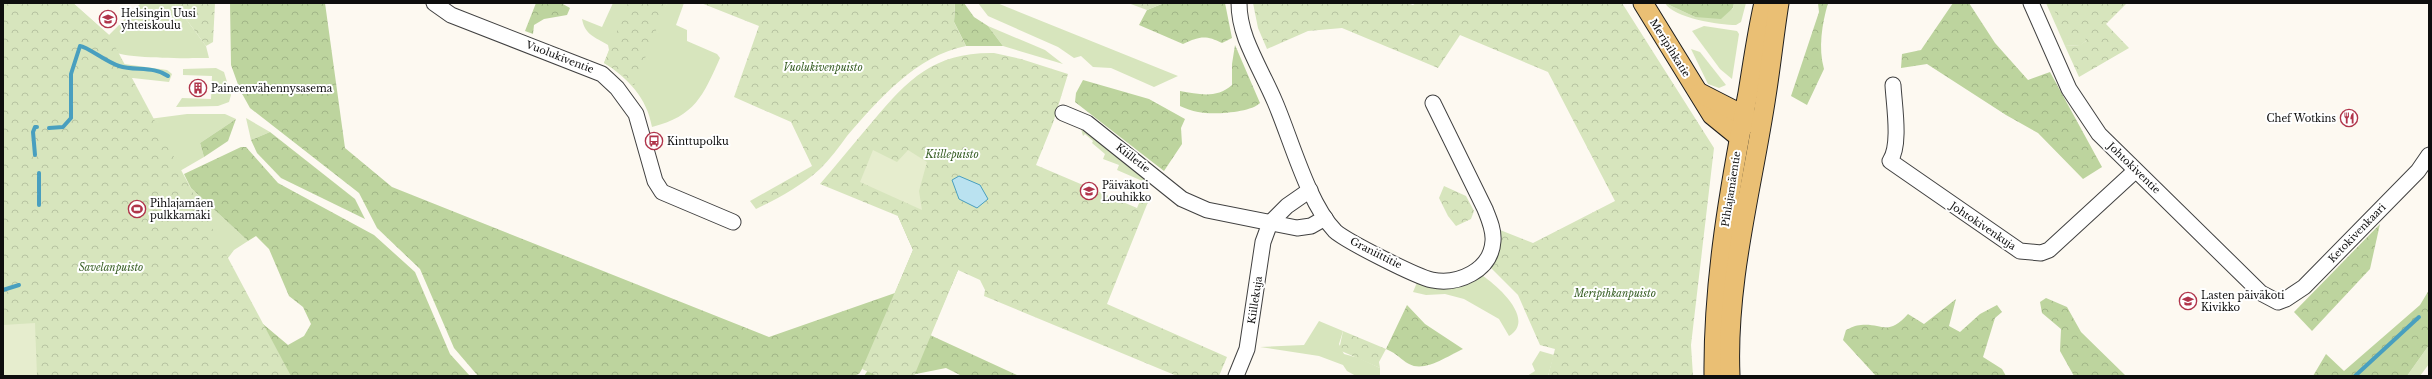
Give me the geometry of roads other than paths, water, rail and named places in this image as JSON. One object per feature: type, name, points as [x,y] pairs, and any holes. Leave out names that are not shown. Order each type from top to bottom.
[{"type":"main road","name":"Meripihkatie","points":[[1643,3],[1717,120],[1739,137]]},
{"type":"main road","name":"Pihlajamäentie","points":[[1714,376],[1715,315],[1721,252],[1739,137],[1764,3]]},
{"type":"main road","name":"Pihlajamäentie","points":[[1730,376],[1730,318],[1735,276],[1779,3]]},
{"type":"main road","points":[[1698,92],[1743,115],[1759,129],[1739,137]]},
{"type":"street","name":"Vuolukiventie","points":[[434,3],[451,15],[602,74],[617,88],[636,114],[655,181],[662,192],[733,222]]},
{"type":"street","name":"Graniittitie","points":[[1239,3],[1246,38],[1275,101],[1310,190],[1325,218],[1336,231],[1356,245],[1431,280],[1453,281],[1471,275],[1482,267],[1493,242],[1491,225],[1433,103]]},
{"type":"street","name":"Johtokiventie","points":[[2031,3],[2069,89],[2099,134],[2261,293],[2278,302]]},
{"type":"street","name":"Johtokivenkuja","points":[[1893,85],[1896,140],[1893,156],[1890,161],[2020,251],[2041,253],[2048,250],[2135,171]]},
{"type":"street","name":"Kiilletie","points":[[1063,113],[1087,122],[1182,199],[1191,204],[1207,210],[1297,228],[1311,226],[1325,218]]},
{"type":"street","name":"Ketokivenkaari","points":[[2278,302],[2286,299],[2304,287],[2418,171],[2429,155]]},
{"type":"street","points":[[1270,223],[1287,206],[1310,190]]},
{"type":"street","name":"Kiillekuja","points":[[1236,376],[1247,349],[1263,242],[1270,223]]},
{"type":"water","points":[[959,176],[980,185],[988,199],[977,208],[959,199],[952,180]]},
{"type":"waterway","points":[[49,128],[63,127],[71,118],[71,74],[80,46],[119,66],[157,71],[168,76]]},
{"type":"waterway","points":[[35,155],[33,132],[35,127],[37,127]]},
{"type":"waterway","points":[[39,173],[39,205]]},
{"type":"waterway","points":[[3,290],[19,285]]},
{"type":"waterway","points":[[2355,376],[2419,317]]},
{"type":"place","name":"Helsingin Uusi yhteiskoulu","points":[[108,19]]},
{"type":"place","name":"Paineenvähennysasema","points":[[198,88]]},
{"type":"place","name":"Chef Wotkins","points":[[2349,118]]},
{"type":"place","name":"Kinttupolku","points":[[654,141]]},
{"type":"place","name":"Päiväkoti Louhikko","points":[[1089,191]]},
{"type":"place","name":"Pihlajamäen pulkkamäki","points":[[137,209]]},
{"type":"place","name":"Lasten päiväkoti Kivikko","points":[[2188,301]]},
{"type":"park label","name":"Vuolukivenpuisto","points":[[823,67]]},
{"type":"park label","name":"Kiillepuisto","points":[[952,154]]},
{"type":"park label","name":"Savelanpuisto","points":[[111,267]]},
{"type":"park label","name":"Meripihkanpuisto","points":[[1615,293]]}]
